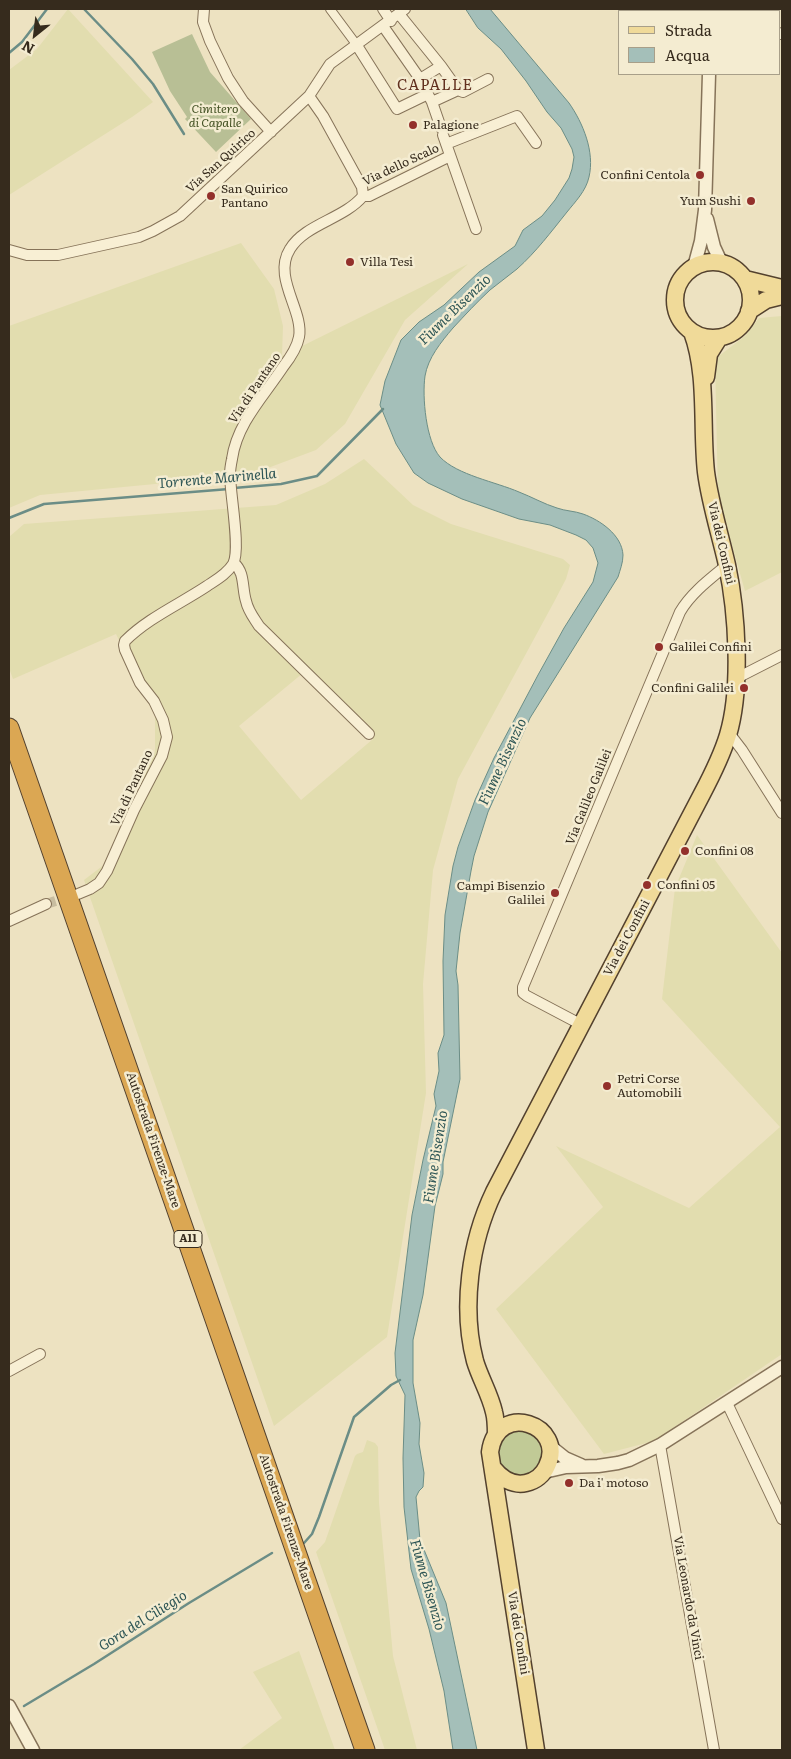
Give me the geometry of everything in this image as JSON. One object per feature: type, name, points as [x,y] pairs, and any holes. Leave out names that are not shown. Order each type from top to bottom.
[{"type":"highway","name":"Autostrada Firenze-Mare","points":[[9,728],[365,1750]]},
{"type":"highway","name":"Autostrada Firenze-Mare","points":[[9,766],[352,1750]]},
{"type":"main road","points":[[694,267],[710,262],[720,262],[733,268],[746,279],[782,288]]},
{"type":"main road","name":"Via dei Confini","points":[[536,1750],[490,1452],[496,1435],[494,1410],[479,1373],[471,1339],[469,1292],[472,1261],[481,1225],[494,1192],[702,794],[729,733],[735,680],[734,600],[706,475],[703,402],[697,350],[692,332],[680,320],[674,300],[678,283],[694,267]]},
{"type":"main road","points":[[746,279],[750,294],[749,311]]},
{"type":"main road","points":[[692,332],[706,338],[719,338],[730,335],[738,329],[749,311],[766,300],[782,296]]},
{"type":"main road","name":"Via dei Confini","points":[[703,402],[708,358],[719,338]]},
{"type":"main road","name":"Via dei Confini","points":[[479,1373],[501,1408],[518,1422],[537,1428],[544,1434],[550,1446]]},
{"type":"main road","points":[[496,1435],[504,1427],[518,1422]]},
{"type":"main road","points":[[499,1516],[506,1496],[520,1484],[534,1480],[544,1472],[550,1460],[550,1446]]},
{"type":"main road","points":[[493,1468],[502,1477],[520,1484]]},
{"type":"street","points":[[204,9],[204,22],[210,41],[228,78],[243,100],[271,132]]},
{"type":"street","points":[[330,9],[356,44],[397,109],[458,90],[463,92],[488,79]]},
{"type":"street","points":[[383,9],[394,17],[441,66],[458,90]]},
{"type":"street","name":"Via San Quirico","points":[[11,253],[58,255],[139,237],[180,216],[309,96],[330,64],[394,17]]},
{"type":"street","name":"Via dello Scalo","points":[[394,17],[430,98],[476,229]]},
{"type":"street","points":[[420,79],[441,66]]},
{"type":"street","name":"Via dei Confini","points":[[694,267],[701,241],[705,210],[709,75]]},
{"type":"street","points":[[309,96],[362,187],[363,196]]},
{"type":"street","points":[[443,136],[517,116],[536,143]]},
{"type":"street","name":"Via dello Scalo","points":[[363,196],[369,196],[450,156]]},
{"type":"street","name":"Via di Pantano","points":[[78,894],[95,886],[107,871],[134,810],[162,756],[167,736],[163,720],[154,701],[140,682],[125,650],[125,641],[146,624],[222,576],[234,563],[236,548],[230,474],[236,440],[243,426],[291,356],[299,336],[299,325],[285,273],[286,258],[296,241],[354,206],[363,196]]},
{"type":"street","name":"Via dei Confini","points":[[705,210],[714,247],[720,262]]},
{"type":"street","points":[[234,563],[242,574],[248,608],[259,626],[369,734]]},
{"type":"street","name":"Via Galileo Galilei","points":[[582,1025],[527,996],[523,993],[523,987],[680,612],[685,603],[705,583],[727,565]]},
{"type":"street","points":[[735,680],[782,655]]},
{"type":"street","points":[[729,733],[782,813]]},
{"type":"street","points":[[9,921],[46,904]]},
{"type":"street","points":[[9,1371],[40,1354]]},
{"type":"street","points":[[544,1472],[566,1467],[607,1465],[629,1460],[660,1445],[782,1367]]},
{"type":"street","points":[[727,1402],[782,1519]]},
{"type":"street","name":"Via Leonardo da Vinci","points":[[660,1445],[714,1750]]},
{"type":"street","points":[[550,1446],[566,1458],[584,1466]]},
{"type":"street","points":[[9,1706],[33,1750]]},
{"type":"shaded area","points":[[68,9],[153,102],[9,195],[9,70],[37,49]]},
{"type":"shaded area","points":[[241,243],[274,289],[283,326],[282,356],[468,264],[405,320],[345,424],[316,450],[249,475],[40,495],[9,508],[9,326]]},
{"type":"shaded area","points":[[782,316],[782,572],[745,591],[718,497],[715,359],[745,336],[759,318]]},
{"type":"shaded area","points":[[364,459],[413,505],[451,524],[563,559],[570,565],[566,579],[554,602],[458,779],[433,870],[423,984],[426,1093],[387,1337],[274,1426],[84,880],[105,864],[155,752],[155,713],[116,634],[13,679],[9,668],[9,537],[24,524],[276,505],[325,484]],"holes":[[[303,673],[373,739],[301,800],[239,726]]]},
{"type":"shaded area","points":[[697,835],[782,953],[782,1354],[654,1441],[604,1454],[496,1309],[603,1207],[556,1146],[689,1208],[780,1127],[662,999],[675,888]]},
{"type":"shaded area","points":[[367,1440],[375,1443],[378,1447],[379,1503],[393,1656],[417,1750],[385,1750],[316,1552],[325,1542],[355,1456],[363,1452]]},
{"type":"shaded area","points":[[299,1651],[335,1750],[239,1750],[282,1718],[253,1672]]},
{"type":"green space","name":"Cimitero di Capalle","points":[[192,34],[210,72],[251,119],[216,152],[185,119],[187,117],[170,91],[152,52]]},
{"type":"green space","points":[[514,1430],[532,1433],[542,1445],[544,1452],[543,1459],[536,1470],[524,1476],[508,1474],[497,1461],[498,1443]]},
{"type":"water","name":"Fiume Bisenzio","points":[[466,9],[490,9],[569,103],[579,119],[586,138],[589,148],[590,167],[588,182],[583,192],[543,242],[531,256],[490,290],[471,309],[448,333],[432,357],[425,376],[424,385],[426,418],[431,441],[440,457],[456,469],[477,478],[510,488],[563,510],[580,513],[603,524],[619,541],[623,555],[618,577],[530,718],[488,812],[474,856],[460,933],[456,971],[460,1079],[443,1162],[443,1174],[435,1206],[423,1295],[413,1340],[413,1383],[420,1423],[419,1444],[424,1473],[423,1487],[416,1497],[420,1540],[446,1603],[477,1750],[453,1750],[444,1691],[429,1629],[411,1569],[404,1507],[405,1395],[396,1376],[395,1353],[412,1215],[436,1106],[434,1094],[439,1071],[438,1053],[444,1035],[443,961],[445,915],[453,866],[475,800],[494,758],[538,675],[564,628],[593,582],[598,563],[593,548],[586,540],[576,535],[550,525],[519,519],[462,499],[428,483],[414,473],[396,444],[380,405],[385,381],[401,340],[419,322],[444,305],[479,272],[515,246],[523,230],[542,216],[555,200],[569,178],[572,169],[574,157],[572,149],[561,128],[501,49],[478,28]]},
{"type":"waterway","points":[[9,53],[22,42],[47,9]]},
{"type":"waterway","points":[[84,9],[153,84],[184,134]]},
{"type":"waterway","name":"Torrente Marinella","points":[[234,488],[281,484],[317,476],[383,409]]},
{"type":"waterway","name":"Torrente Marinella","points":[[9,518],[44,504],[229,489]]},
{"type":"waterway","name":"Gora del Ciliegio","points":[[304,1543],[312,1534],[319,1517],[354,1417],[391,1385],[400,1380]]},
{"type":"waterway","name":"Gora del Ciliegio","points":[[24,1706],[272,1553]]},
{"type":"tunnel","points":[[46,904],[71,896]]},
{"type":"place","name":"Palagione","points":[[413,125]]},
{"type":"place","name":"Confini Centola","points":[[700,175]]},
{"type":"place","name":"San Quirico Pantano","points":[[211,196]]},
{"type":"place","name":"Yum Sushi","points":[[751,201]]},
{"type":"place","name":"Villa Tesi","points":[[350,262]]},
{"type":"place","name":"Galilei Confini","points":[[659,647]]},
{"type":"place","name":"Confini Galilei","points":[[744,688]]},
{"type":"place","name":"Confini 08","points":[[685,851]]},
{"type":"place","name":"Confini 05","points":[[647,885]]},
{"type":"place","name":"Campi Bisenzio Galilei","points":[[555,893]]},
{"type":"place","name":"Petri Corse Automobili","points":[[607,1086]]},
{"type":"place","name":"Da i' motoso","points":[[569,1483]]},
{"type":"district","name":"CAPALLE","points":[[435,86]]}]
